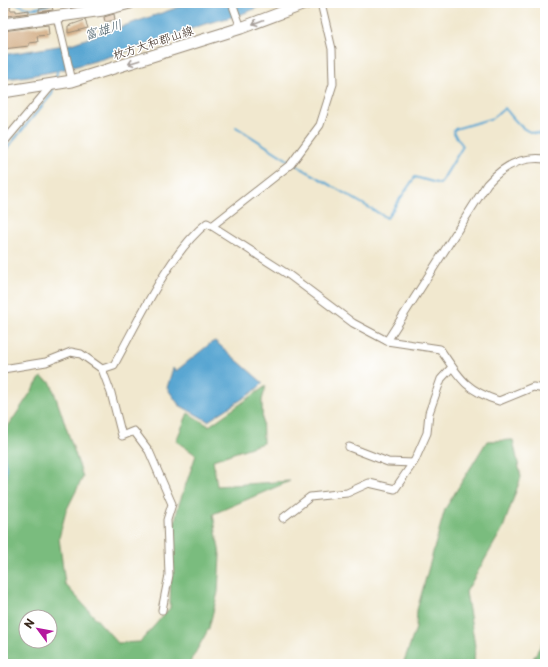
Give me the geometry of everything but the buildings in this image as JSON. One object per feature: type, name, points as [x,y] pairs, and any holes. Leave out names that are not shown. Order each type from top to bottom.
[{"type":"main road","points":[[3,24],[28,19],[57,18],[103,10],[130,3]]},
{"type":"main road","name":"枚方大和郡山線","points":[[3,92],[52,84],[307,3]]},
{"type":"street","points":[[232,3],[239,24]]},
{"type":"street","points":[[212,226],[291,164],[320,125],[333,84],[332,49],[321,3]]},
{"type":"street","points":[[57,18],[71,78]]},
{"type":"street","points":[[3,143],[52,84]]},
{"type":"street","points":[[387,341],[487,184],[498,171],[510,164],[531,157],[545,159]]},
{"type":"street","points":[[102,369],[114,365],[169,266],[197,231],[207,223],[289,275],[353,322],[387,341],[440,349],[462,382],[481,395],[499,402],[534,387],[545,389]]},
{"type":"street","points":[[3,369],[46,362],[71,352],[81,354],[102,369],[111,393],[122,436],[134,431],[149,451],[172,504],[167,520],[168,575],[162,610]]},
{"type":"street","points":[[283,518],[310,497],[347,493],[369,483],[395,490],[413,463],[426,433],[429,413],[441,379],[452,368]]},
{"type":"street","points":[[349,447],[388,462],[413,463]]},
{"type":"green space","points":[[41,377],[51,383],[83,477],[66,511],[59,538],[65,584],[118,643],[140,642],[170,608],[172,535],[178,507],[196,455],[176,441],[188,413],[209,426],[266,386],[262,400],[263,443],[213,460],[217,486],[290,481],[213,514],[220,555],[218,592],[209,628],[189,664],[10,664],[10,661],[3,657],[3,434]]},
{"type":"green space","points":[[513,440],[521,477],[503,528],[466,592],[475,646],[474,664],[403,664],[416,628],[417,610],[445,509],[487,441]]},
{"type":"green space","points":[[545,638],[545,664],[530,664]]},
{"type":"water","points":[[191,3],[265,3],[243,13],[205,24],[106,58],[55,71],[3,79],[3,55],[71,44]]},
{"type":"water","points":[[215,341],[263,383],[253,392],[208,421],[179,405],[167,388],[173,368],[176,371]]},
{"type":"waterway","points":[[16,3],[29,8],[42,7],[51,3]]},
{"type":"waterway","points":[[55,80],[58,69]]},
{"type":"waterway","points":[[3,153],[52,94],[53,88]]},
{"type":"waterway","points":[[294,164],[387,218],[415,177],[440,184],[463,146],[453,132],[455,129],[493,118],[505,108],[517,123],[527,131],[538,134],[545,133]]},
{"type":"waterway","points":[[236,127],[291,162]]},
{"type":"waterway","points":[[3,448],[6,469],[3,515]]},
{"type":"water label","name":"富雄川","points":[[103,29]]}]
